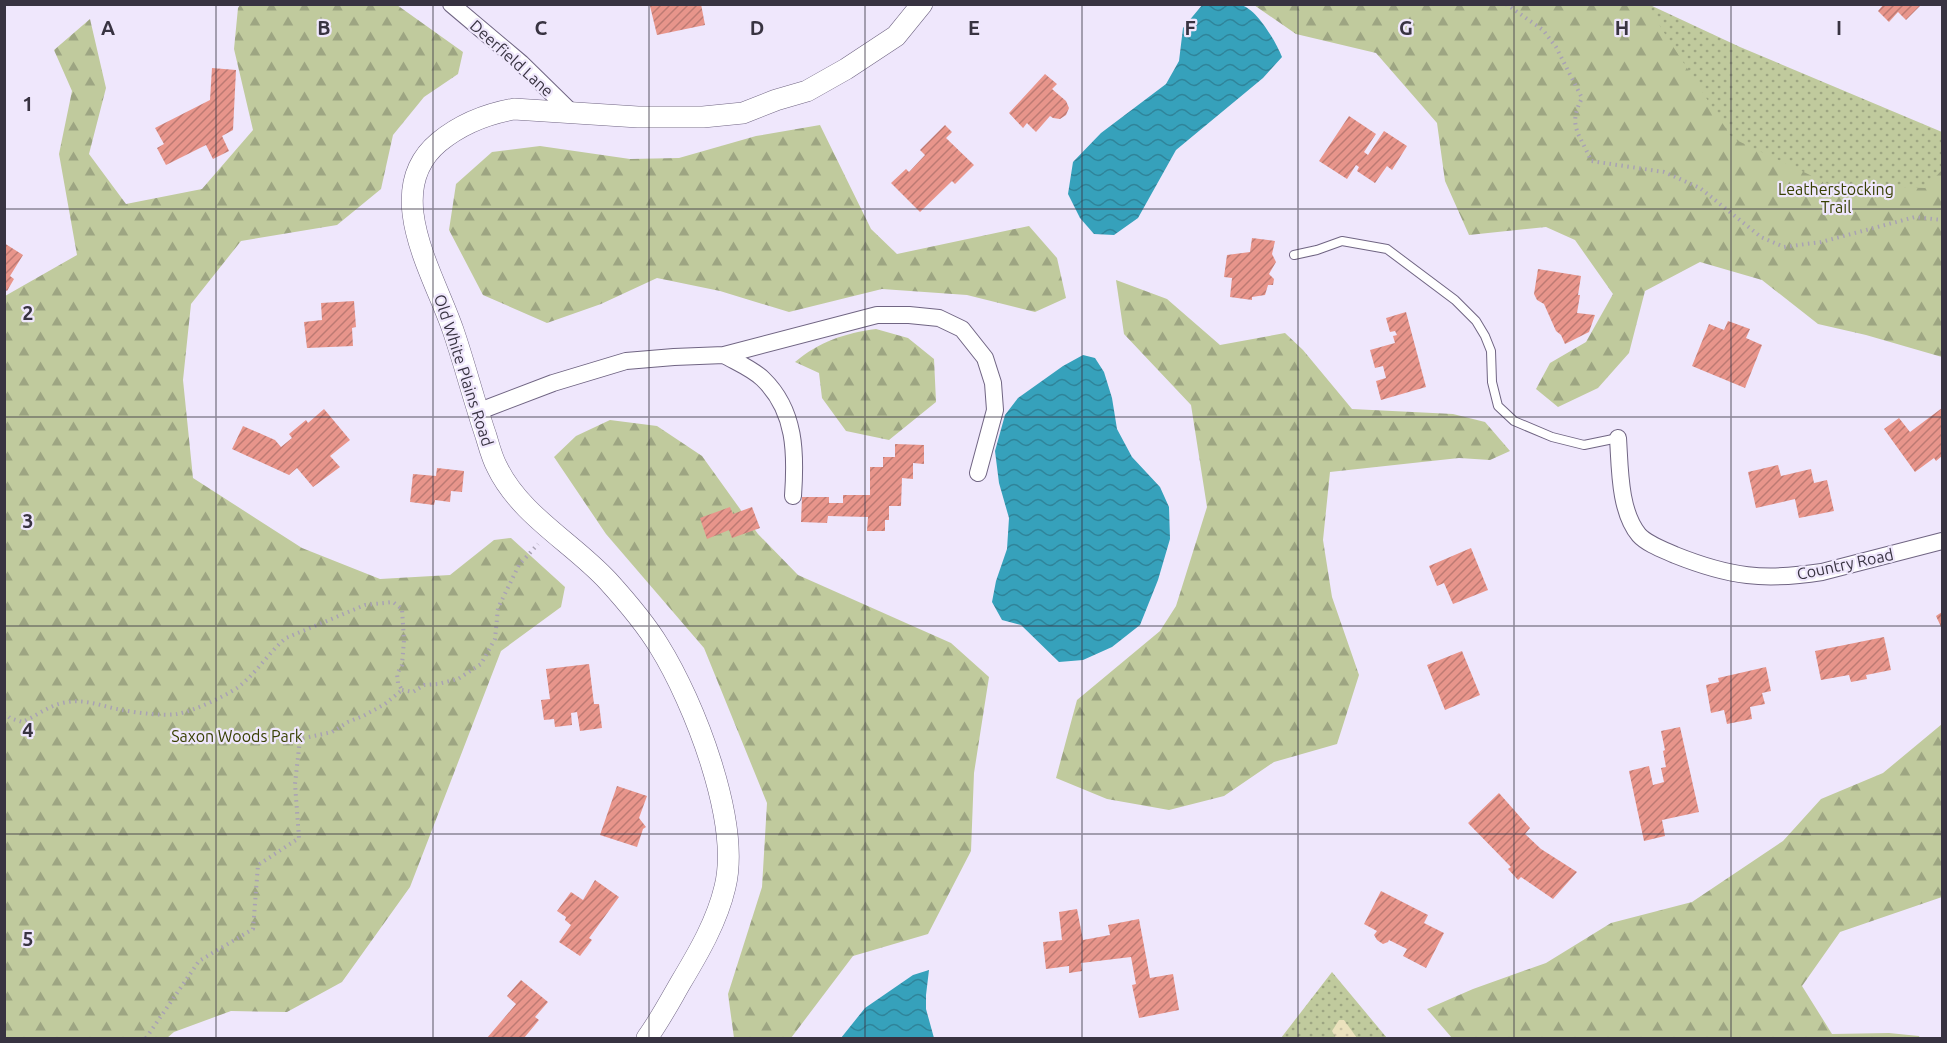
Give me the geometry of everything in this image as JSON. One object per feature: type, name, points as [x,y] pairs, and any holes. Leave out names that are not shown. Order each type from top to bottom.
[{"type":"street","name":"Old White Plains Road","points":[[647,1038],[687,973],[719,909],[726,885],[730,856],[728,830],[722,803],[698,726],[661,648],[645,624],[606,579],[551,530],[510,489],[497,468],[477,412],[453,329],[420,244],[411,208],[412,189],[417,171],[428,151],[450,133],[491,113],[514,110],[649,118],[703,117],[743,113],[807,91],[846,69],[896,36],[922,4]]},
{"type":"street","name":"Deerfield Lane","points":[[452,5],[521,63],[571,112]]},
{"type":"street","points":[[477,412],[553,383],[626,361],[724,355],[877,315],[939,318],[962,329],[985,358],[993,383],[995,410],[978,473]]},
{"type":"street","points":[[724,355],[763,379],[783,405],[792,428],[795,467],[793,496]]},
{"type":"street","name":"Country Road","points":[[1618,438],[1624,506],[1640,535],[1663,550],[1695,564],[1743,576],[1768,578],[1822,572],[1942,541]]},
{"type":"lane","points":[[1294,255],[1342,241],[1387,249],[1455,300],[1476,321],[1491,351],[1492,382],[1498,406],[1514,421],[1552,437],[1584,445],[1618,438]]},
{"type":"path","points":[[1506,4],[1543,30],[1556,47],[1582,98],[1575,112],[1575,125],[1591,161],[1664,172],[1700,188],[1761,237],[1784,248],[1821,243],[1915,217],[1942,220]]},
{"type":"path","points":[[146,1038],[199,961],[253,929],[258,865],[299,838],[295,784],[300,739],[332,732],[385,704],[402,690],[413,692],[424,685],[458,680],[481,664],[495,639],[498,608],[519,565],[551,530]]},
{"type":"path","points":[[4,713],[22,722],[48,707],[68,702],[82,702],[97,703],[121,710],[177,714],[237,688],[286,638],[365,605],[382,602],[393,602],[402,609],[404,640],[398,683],[402,690]]},
{"type":"green space","name":"Saxon Woods Park","points":[[240,5],[397,5],[463,52],[458,74],[424,97],[393,135],[381,189],[337,225],[241,241],[191,304],[183,380],[193,478],[302,548],[380,579],[450,575],[494,540],[511,538],[565,587],[561,607],[501,651],[410,887],[342,982],[287,1012],[231,1011],[174,1032],[167,1038],[5,1038],[5,296],[77,255],[59,154],[72,91],[54,50],[90,19],[106,88],[89,154],[126,204],[202,189],[253,130],[234,49]]},
{"type":"green space","name":"Leatherstocking Trail","points":[[1254,5],[1643,5],[1656,20],[1732,138],[1833,186],[1925,188],[1942,170],[1942,357],[1818,324],[1762,280],[1700,262],[1645,291],[1629,353],[1598,388],[1558,407],[1536,389],[1550,363],[1586,342],[1613,294],[1575,240],[1546,227],[1469,235],[1445,181],[1437,123],[1376,53],[1296,34]]},
{"type":"green space","name":"Leatherstocking Trail","points":[[1315,5],[1650,5],[1740,47],[1942,132],[1942,345]]},
{"type":"green space","points":[[820,125],[871,229],[897,254],[1029,226],[1057,258],[1066,298],[1035,312],[967,295],[882,289],[789,312],[720,291],[657,278],[601,304],[547,323],[483,295],[449,230],[456,184],[492,152],[540,146],[630,159],[679,158],[756,136]]},
{"type":"green space","points":[[1116,280],[1167,299],[1220,345],[1285,333],[1303,350],[1352,409],[1453,414],[1485,422],[1510,451],[1490,460],[1459,458],[1330,472],[1323,540],[1332,597],[1359,675],[1337,744],[1274,762],[1224,796],[1169,810],[1107,799],[1056,778],[1077,700],[1160,631],[1176,606],[1207,507],[1191,405],[1124,334]]},
{"type":"green space","points":[[876,329],[908,338],[934,359],[936,402],[889,440],[846,431],[822,398],[819,373],[795,362],[813,349],[833,340]]},
{"type":"green space","points":[[610,420],[657,426],[702,456],[758,534],[798,575],[951,643],[989,677],[974,773],[971,851],[928,934],[853,956],[791,1038],[734,1038],[728,994],[762,887],[767,803],[704,648],[606,534],[554,457],[576,436]]},
{"type":"green space","points":[[1942,724],[1942,897],[1840,932],[1802,986],[1832,1034],[1889,1033],[1919,1036],[1920,1038],[1452,1038],[1427,1009],[1473,989],[1546,963],[1611,923],[1692,902],[1783,841],[1821,799],[1883,773]]},
{"type":"green space","points":[[1332,972],[1387,1038],[1281,1038]]},
{"type":"sand","points":[[1339,1020],[1344,1020],[1357,1038],[1336,1038],[1332,1031]]},
{"type":"water","points":[[1203,4],[1232,4],[1247,8],[1265,27],[1282,57],[1263,78],[1176,150],[1138,218],[1114,235],[1094,234],[1080,218],[1068,194],[1073,162],[1101,133],[1166,84],[1179,61],[1183,28]]},
{"type":"water","points":[[1083,355],[1095,358],[1104,372],[1112,398],[1117,429],[1132,457],[1160,487],[1169,507],[1170,539],[1158,580],[1140,625],[1112,647],[1083,660],[1059,662],[1021,625],[1002,620],[992,602],[996,581],[1007,549],[1009,518],[999,483],[995,451],[1005,415],[1018,398],[1063,366]]},
{"type":"water","points":[[929,970],[926,1009],[934,1038],[841,1038],[865,1008],[913,975]]},
{"type":"building","points":[[701,4],[705,25],[657,35],[650,6]]},
{"type":"building","points":[[1884,4],[1922,4],[1906,20],[1898,12],[1889,22],[1878,11]]},
{"type":"building","points":[[212,68],[236,70],[233,130],[222,136],[229,151],[213,159],[206,145],[166,165],[157,148],[164,144],[155,128],[210,100]]},
{"type":"building","points":[[1045,74],[1057,84],[1052,89],[1066,101],[1069,108],[1066,115],[1060,119],[1050,116],[1036,132],[1027,123],[1023,128],[1009,113]]},
{"type":"building","points":[[1349,116],[1376,134],[1364,152],[1368,155],[1384,131],[1407,146],[1392,170],[1387,166],[1375,183],[1357,171],[1359,167],[1356,165],[1347,179],[1319,161]]},
{"type":"building","points":[[945,125],[952,132],[946,138],[974,165],[955,184],[952,181],[920,212],[891,183],[906,169],[909,172],[925,155],[920,150]]},
{"type":"building","points":[[1252,238],[1275,241],[1272,254],[1276,262],[1269,274],[1274,279],[1273,285],[1268,285],[1265,295],[1252,297],[1252,300],[1230,297],[1232,278],[1224,277],[1227,255],[1250,252]]},
{"type":"building","points":[[4,243],[23,255],[10,276],[14,279],[7,291],[4,289]]},
{"type":"building","points":[[1538,269],[1581,276],[1577,313],[1595,315],[1589,332],[1565,344],[1561,335],[1556,331],[1544,304],[1537,300],[1534,294]]},
{"type":"building","points":[[354,301],[356,327],[352,328],[353,346],[307,348],[304,322],[322,320],[321,303]]},
{"type":"building","points":[[1406,312],[1426,387],[1381,400],[1376,381],[1386,378],[1383,366],[1375,368],[1370,350],[1395,343],[1393,336],[1397,335],[1395,331],[1390,332],[1386,318]]},
{"type":"building","points":[[1728,321],[1750,329],[1746,338],[1762,345],[1745,388],[1692,366],[1709,324],[1724,330]]},
{"type":"building","points":[[1942,408],[1942,456],[1936,461],[1934,458],[1915,472],[1884,429],[1899,418],[1910,432]]},
{"type":"building","points":[[324,409],[350,440],[330,456],[340,467],[313,487],[297,468],[289,475],[232,449],[243,426],[275,440],[281,447],[292,438],[289,434],[306,420],[308,423]]},
{"type":"building","points":[[895,444],[924,445],[924,464],[913,463],[913,479],[902,478],[901,506],[889,506],[889,520],[885,520],[885,531],[867,531],[868,517],[828,516],[827,523],[801,522],[802,497],[829,497],[829,503],[843,503],[843,495],[870,495],[870,467],[883,467],[883,457],[895,457]]},
{"type":"building","points":[[1778,465],[1781,476],[1811,469],[1814,483],[1827,480],[1834,511],[1799,518],[1795,499],[1756,508],[1748,472]]},
{"type":"building","points":[[437,468],[464,471],[462,492],[451,491],[450,502],[435,500],[434,505],[410,502],[413,474],[436,476]]},
{"type":"building","points":[[730,507],[733,514],[752,507],[760,528],[732,538],[729,530],[707,539],[700,518]]},
{"type":"building","points":[[1471,548],[1488,590],[1453,604],[1444,583],[1437,586],[1429,566]]},
{"type":"building","points":[[1942,612],[1942,629],[1936,616]]},
{"type":"building","points":[[1884,637],[1891,670],[1866,675],[1867,679],[1851,682],[1849,675],[1821,680],[1815,651]]},
{"type":"building","points":[[1462,651],[1480,695],[1445,710],[1427,665]]},
{"type":"building","points":[[589,664],[594,704],[599,704],[602,728],[580,731],[577,712],[571,713],[572,725],[555,727],[554,719],[544,720],[541,700],[550,699],[546,669]]},
{"type":"building","points":[[1766,667],[1771,691],[1762,693],[1765,704],[1750,707],[1752,719],[1727,724],[1724,710],[1711,713],[1706,685],[1719,682],[1718,678]]},
{"type":"building","points":[[1680,727],[1699,812],[1662,820],[1665,836],[1644,841],[1629,771],[1649,766],[1653,785],[1664,782],[1661,768],[1666,767],[1663,751],[1665,750],[1661,731]]},
{"type":"building","points":[[617,786],[647,796],[639,818],[646,827],[643,829],[637,847],[600,835]]},
{"type":"building","points":[[1499,793],[1530,828],[1525,834],[1541,849],[1577,872],[1553,899],[1521,877],[1518,880],[1508,869],[1511,867],[1468,823]]},
{"type":"building","points":[[595,880],[619,897],[589,938],[592,940],[580,956],[559,942],[571,925],[565,920],[566,917],[557,911],[571,892],[583,900]]},
{"type":"building","points":[[1381,891],[1428,915],[1424,923],[1444,933],[1426,968],[1403,956],[1407,949],[1389,940],[1383,944],[1377,940],[1374,935],[1377,931],[1364,924]]},
{"type":"building","points":[[1077,909],[1083,940],[1110,935],[1108,925],[1139,919],[1150,978],[1173,974],[1179,1010],[1139,1018],[1132,985],[1136,984],[1131,957],[1081,963],[1082,971],[1069,973],[1069,966],[1046,969],[1043,942],[1062,940],[1059,912]]},
{"type":"building","points":[[521,980],[548,1002],[535,1017],[539,1020],[524,1038],[487,1038],[516,1004],[507,996]]}]
